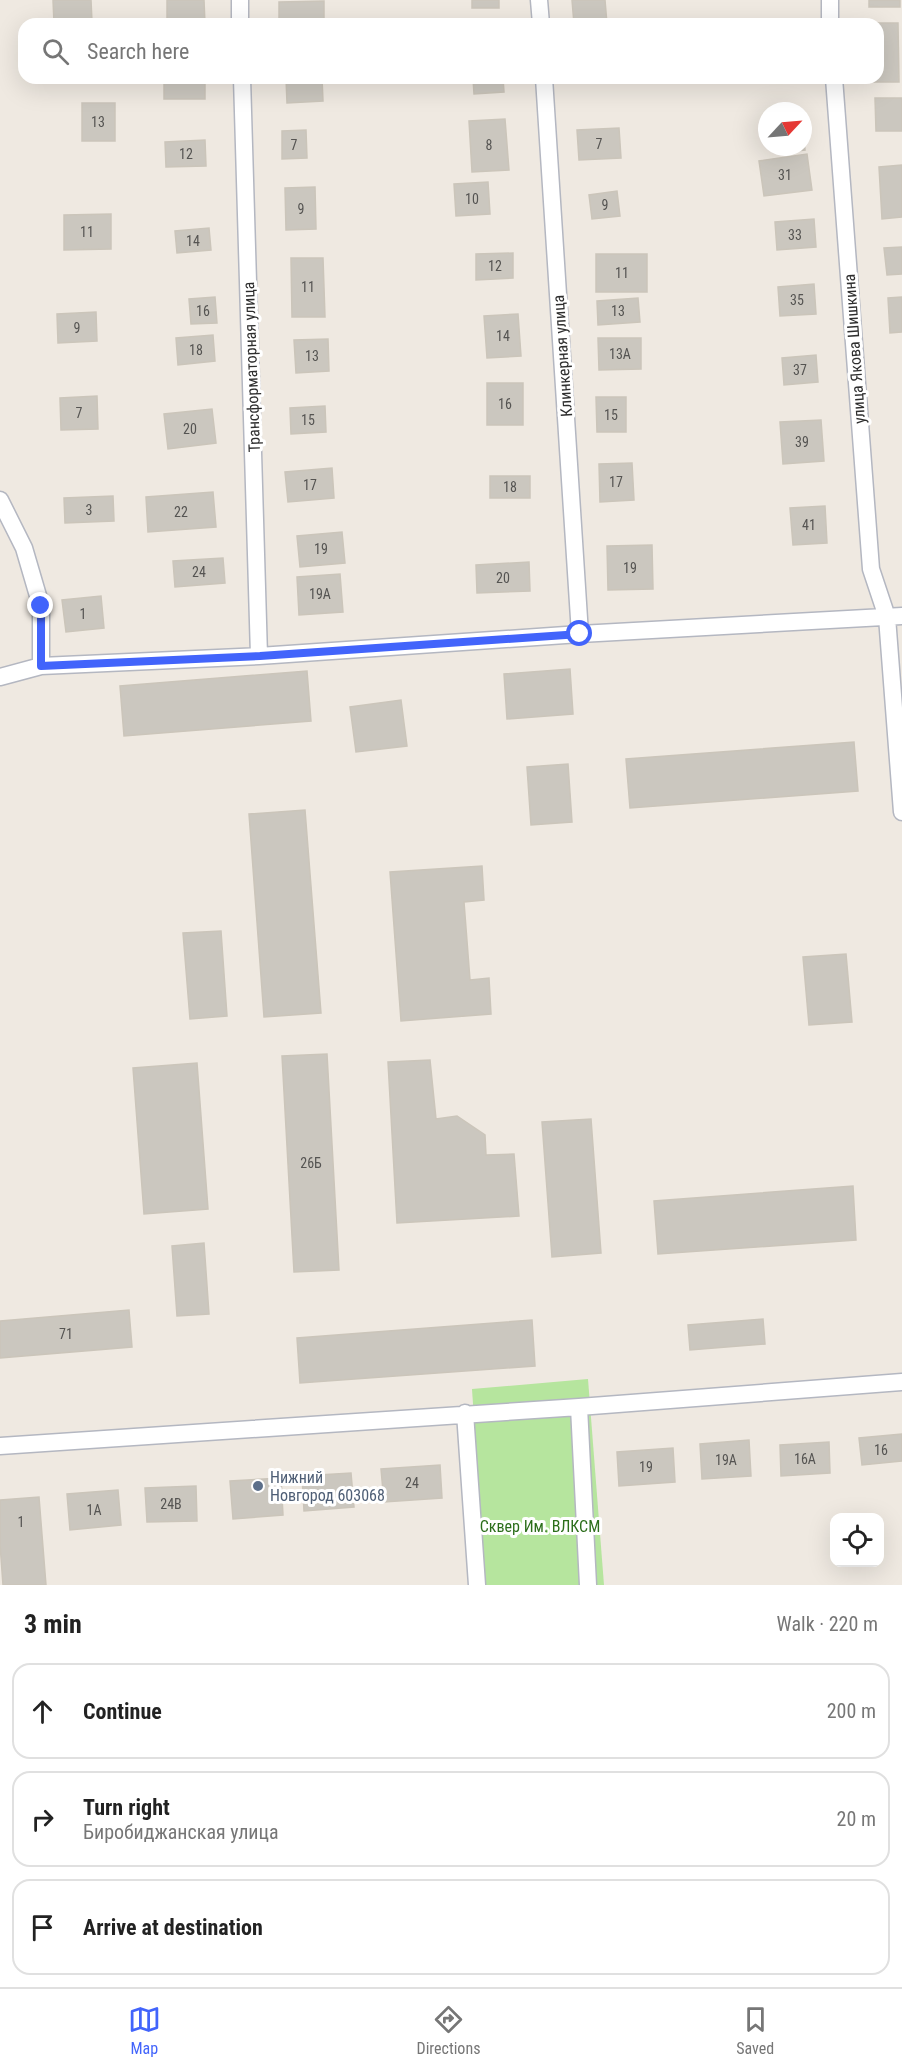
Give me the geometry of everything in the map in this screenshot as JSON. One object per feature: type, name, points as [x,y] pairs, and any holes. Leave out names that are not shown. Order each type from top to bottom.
[{"type":"street","points":[[240,0],[240,18]]},
{"type":"street","points":[[539,0],[540,18]]},
{"type":"street","points":[[830,0],[830,18]]},
{"type":"street","name":"Трансформаторная улица","points":[[242,84],[260,656]]},
{"type":"street","name":"Клинкерная улица","points":[[544,84],[580,634]]},
{"type":"street","name":"улица Якова Шишкина","points":[[834,84],[871,569],[894,616],[902,812]]},
{"type":"street","points":[[0,500],[24,548],[41,606],[41,666]]},
{"type":"street","points":[[0,677],[41,666],[260,656],[580,634],[894,616]]},
{"type":"street","points":[[0,1446],[579,1407],[902,1382]]},
{"type":"street","points":[[579,1407],[588,1585]]},
{"type":"street","points":[[465,1413],[477,1585]]},
{"type":"green space","name":"Сквер Им. ВЛКСМ","points":[[588,1379],[604,1585],[485,1585],[472,1389]]},
{"type":"building","points":[[53,0],[91,0],[92,18],[54,18]]},
{"type":"building","points":[[167,0],[204,0],[205,18],[167,18]]},
{"type":"building","points":[[472,0],[499,0],[499,8],[472,8]]},
{"type":"building","points":[[572,0],[605,0],[606,18],[574,18]]},
{"type":"building","points":[[869,0],[900,0],[900,7],[869,7]]},
{"type":"building","points":[[324,1],[324,18],[279,18],[279,2]]},
{"type":"building","points":[[884,23],[898,23],[899,82],[884,82]]},
{"type":"building","points":[[164,84],[205,84],[205,99],[164,99]]},
{"type":"building","points":[[286,84],[322,84],[323,101],[287,103]]},
{"type":"building","points":[[473,84],[503,84],[504,92],[474,94]]},
{"type":"building","points":[[875,98],[902,98],[902,131],[876,131]]},
{"type":"building","points":[[82,103],[115,103],[115,141],[82,141]]},
{"type":"building","points":[[505,119],[509,170],[472,172],[469,121]]},
{"type":"building","points":[[619,128],[621,158],[579,160],[577,130]]},
{"type":"building","points":[[306,130],[307,158],[282,159],[282,131]]},
{"type":"building","points":[[205,140],[206,166],[166,167],[165,142]]},
{"type":"building","points":[[807,156],[812,190],[764,196],[759,161]]},
{"type":"building","points":[[902,165],[902,217],[882,219],[879,167]]},
{"type":"building","points":[[488,182],[490,214],[456,216],[454,184]]},
{"type":"building","points":[[315,187],[316,229],[286,230],[285,188]]},
{"type":"building","points":[[617,191],[620,216],[592,219],[589,195]]},
{"type":"building","points":[[111,214],[111,249],[64,250],[64,215]]},
{"type":"building","points":[[814,219],[816,247],[777,250],[775,222]]},
{"type":"building","points":[[209,228],[211,250],[177,253],[175,231]]},
{"type":"building","points":[[902,247],[902,274],[887,275],[884,248]]},
{"type":"building","points":[[513,253],[513,278],[476,280],[476,254]]},
{"type":"building","points":[[596,254],[647,254],[647,292],[596,292]]},
{"type":"building","points":[[291,258],[323,258],[325,317],[292,317]]},
{"type":"building","points":[[814,284],[816,314],[780,316],[778,287]]},
{"type":"building","points":[[215,297],[217,323],[191,324],[189,299]]},
{"type":"building","points":[[902,297],[902,332],[890,333],[888,298]]},
{"type":"building","points":[[638,298],[640,322],[598,325],[597,301]]},
{"type":"building","points":[[96,312],[97,341],[58,343],[57,314]]},
{"type":"building","points":[[518,314],[521,356],[487,358],[484,316]]},
{"type":"building","points":[[213,335],[215,361],[178,365],[176,338]]},
{"type":"building","points":[[598,338],[641,338],[641,369],[599,370]]},
{"type":"building","points":[[328,339],[329,371],[296,373],[294,340]]},
{"type":"building","points":[[816,355],[818,382],[784,385],[782,358]]},
{"type":"building","points":[[487,383],[523,383],[523,425],[487,425]]},
{"type":"building","points":[[97,396],[98,429],[61,430],[60,398]]},
{"type":"building","points":[[596,397],[626,397],[626,432],[597,432]]},
{"type":"building","points":[[325,406],[326,432],[291,434],[290,408]]},
{"type":"building","points":[[212,409],[216,443],[168,449],[164,414]]},
{"type":"building","points":[[821,420],[824,461],[783,464],[780,422]]},
{"type":"building","points":[[632,463],[634,500],[600,502],[599,464]]},
{"type":"building","points":[[332,468],[334,498],[288,502],[285,472]]},
{"type":"building","points":[[490,476],[530,476],[530,498],[490,498]]},
{"type":"building","points":[[213,492],[216,527],[148,532],[146,497]]},
{"type":"building","points":[[113,496],[114,521],[65,523],[64,498]]},
{"type":"building","points":[[825,506],[827,543],[793,545],[790,508]]},
{"type":"building","points":[[342,532],[345,563],[300,567],[297,536]]},
{"type":"building","points":[[652,545],[653,589],[608,590],[607,546]]},
{"type":"building","points":[[223,558],[225,583],[175,587],[173,561]]},
{"type":"building","points":[[529,562],[530,591],[477,593],[476,565]]},
{"type":"building","points":[[340,574],[343,612],[299,615],[297,577]]},
{"type":"building","points":[[101,596],[104,628],[66,632],[62,600]]},
{"type":"building","points":[[570,669],[573,714],[507,719],[504,674]]},
{"type":"building","points":[[307,671],[311,721],[124,736],[120,686]]},
{"type":"building","points":[[401,700],[407,746],[356,752],[350,707]]},
{"type":"building","points":[[854,742],[858,791],[630,808],[626,759]]},
{"type":"building","points":[[568,764],[572,822],[531,825],[527,767]]},
{"type":"building","points":[[305,810],[321,1013],[264,1017],[249,814]]},
{"type":"building","points":[[482,866],[484,900],[464,902],[470,980],[489,978],[491,1014],[401,1021],[390,872]]},
{"type":"building","points":[[221,931],[227,1016],[190,1019],[183,933]]},
{"type":"building","points":[[846,954],[852,1022],[809,1025],[803,957]]},
{"type":"building","points":[[327,1054],[339,1270],[294,1272],[282,1056]]},
{"type":"building","points":[[430,1060],[436,1119],[457,1116],[485,1135],[486,1155],[514,1154],[519,1216],[397,1223],[388,1062]]},
{"type":"building","points":[[197,1063],[208,1209],[144,1214],[133,1068]]},
{"type":"building","points":[[591,1119],[601,1253],[552,1257],[542,1122]]},
{"type":"building","points":[[853,1186],[856,1240],[658,1254],[654,1201]]},
{"type":"building","points":[[204,1243],[209,1314],[177,1316],[172,1246]]},
{"type":"building","points":[[129,1310],[132,1347],[0,1358],[0,1321]]},
{"type":"building","points":[[763,1319],[765,1344],[690,1350],[688,1325]]},
{"type":"building","points":[[532,1320],[535,1366],[300,1383],[297,1338]]},
{"type":"building","points":[[902,1434],[902,1461],[862,1465],[859,1438]]},
{"type":"building","points":[[749,1440],[751,1476],[702,1479],[700,1444]]},
{"type":"building","points":[[829,1442],[830,1473],[781,1476],[780,1445]]},
{"type":"building","points":[[673,1448],[675,1482],[619,1486],[617,1452]]},
{"type":"building","points":[[440,1465],[442,1498],[384,1502],[381,1469]]},
{"type":"building","points":[[351,1473],[354,1507],[304,1511],[302,1476]]},
{"type":"building","points":[[281,1478],[283,1515],[233,1519],[230,1481]]},
{"type":"building","points":[[196,1486],[197,1521],[147,1522],[145,1488]]},
{"type":"building","points":[[118,1490],[121,1525],[70,1530],[67,1494]]},
{"type":"building","points":[[39,1497],[46,1585],[3,1585],[0,1500]]},
{"type":"place","name":"Нижний Новгород 603068","points":[[258,1486]]},
{"type":"route","points":[[41,606],[41,666],[260,656],[580,634]]}]
